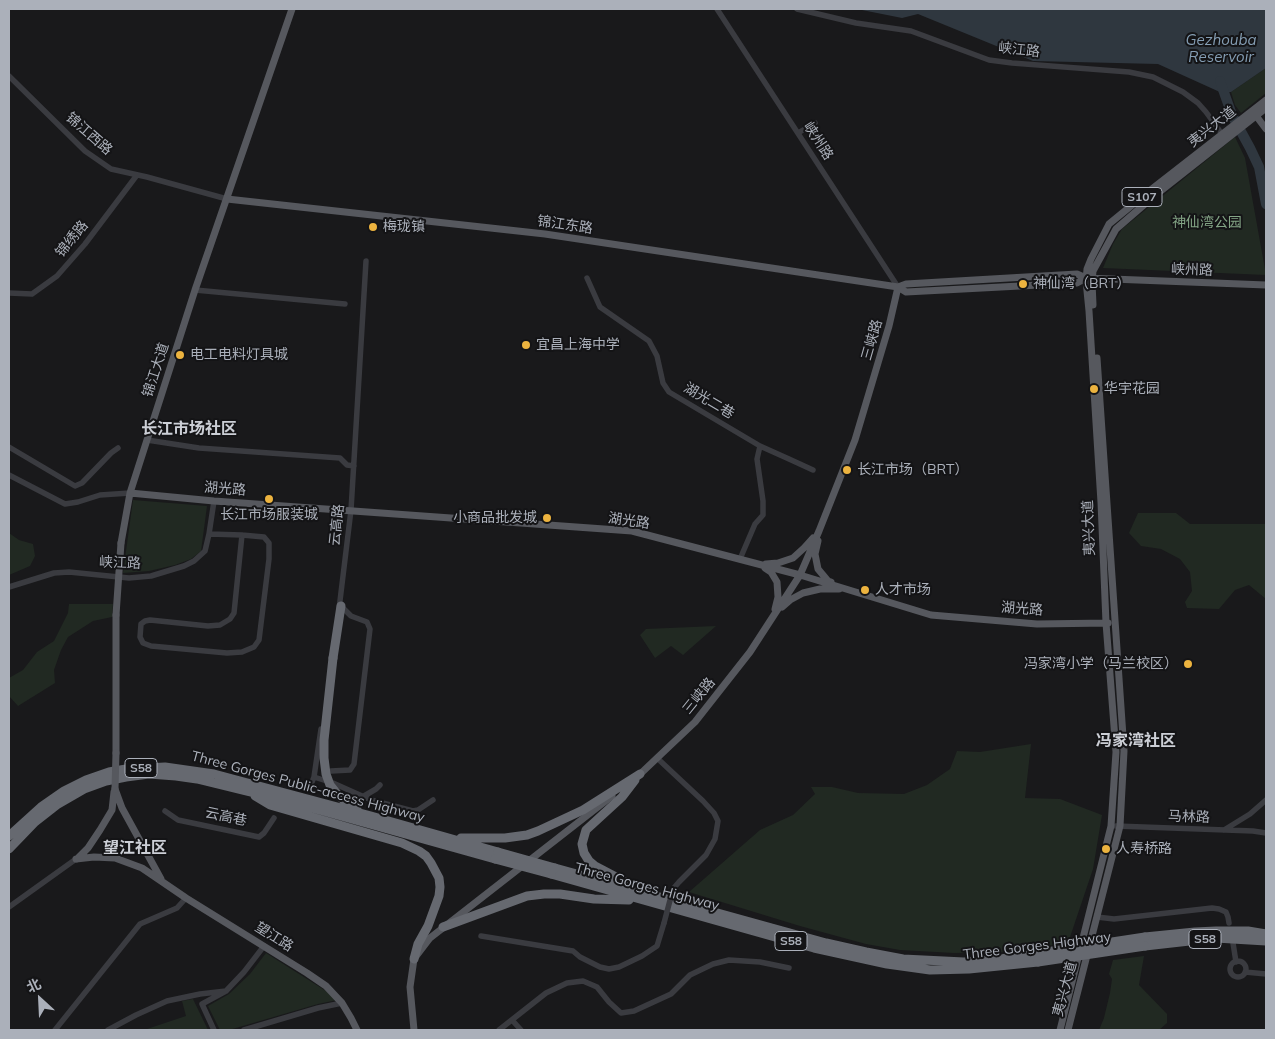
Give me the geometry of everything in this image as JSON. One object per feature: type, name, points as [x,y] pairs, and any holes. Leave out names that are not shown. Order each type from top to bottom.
[{"type":"highway","points":[[341,606],[324,740],[326,774],[330,785],[339,796],[348,804],[370,816]]},
{"type":"highway","name":"Three Gorges Public-access Highway","points":[[9,836],[41,807],[64,791],[86,780],[109,772],[126,769],[165,767],[214,774],[439,836],[496,856]]},
{"type":"highway","name":"Three Gorges Public-access Highway","points":[[9,849],[35,822],[58,804],[84,789],[126,776],[149,774],[197,779],[496,856]]},
{"type":"highway","points":[[439,836],[470,839],[498,838],[538,832],[583,810],[640,774]]},
{"type":"highway","points":[[640,774],[622,797],[586,830],[582,844],[588,861],[646,898]]},
{"type":"highway","points":[[246,791],[270,806],[402,843],[426,856],[439,878],[440,896],[428,926],[418,944],[414,959]]},
{"type":"highway","name":"Three Gorges Highway","points":[[496,856],[646,898],[826,943],[903,959],[964,962],[1035,958],[1145,942],[1195,932],[1216,930],[1248,931],[1266,934]]},
{"type":"highway","points":[[443,927],[527,896],[560,894],[594,898],[646,898]]},
{"type":"highway","name":"Three Gorges Highway","points":[[1145,942],[1216,938],[1266,942]]},
{"type":"main road","name":"锦江大道","points":[[115,789],[116,615],[121,543],[130,493],[196,290],[292,9]]},
{"type":"main road","name":"夷兴大道","points":[[1068,1030],[1120,826],[1124,751],[1087,269],[1090,259],[1109,224],[1148,192],[1248,118],[1266,100]]},
{"type":"main road","name":"夷兴大道","points":[[1254,113],[1266,108]]},
{"type":"main road","points":[[1254,113],[1266,129]]},
{"type":"main road","name":"锦江东路","points":[[227,199],[545,234],[898,287]]},
{"type":"main road","name":"峡州路","points":[[898,287],[906,284],[1077,274],[1089,278],[1264,285]]},
{"type":"main road","name":"夷兴大道","points":[[1060,1030],[1112,826],[1116,752],[1106,623],[1100,482],[1089,311],[1089,278]]},
{"type":"main road","name":"三峡路","points":[[414,1030],[410,987],[414,959],[430,938],[640,774],[696,722],[750,652],[800,575],[819,531],[855,440],[889,326],[898,287]]},
{"type":"main road","name":"湖光路","points":[[130,493],[214,501],[632,531],[800,575],[930,615],[1037,624],[1115,623]]},
{"type":"main road","points":[[758,564],[778,563],[793,558],[819,531]]},
{"type":"main road","points":[[819,531],[815,554],[818,569],[828,581],[845,589]]},
{"type":"main road","points":[[758,564],[771,572],[777,582],[778,597],[774,614]]},
{"type":"main road","points":[[774,614],[803,592],[820,589],[845,589]]},
{"type":"main road","points":[[76,859],[88,848],[112,810],[115,789]]},
{"type":"main road","points":[[115,789],[122,808],[162,881]]},
{"type":"main road","points":[[88,848],[94,857]]},
{"type":"main road","name":"望江路","points":[[76,859],[94,857],[115,858],[142,868],[186,898],[307,972],[326,986],[342,1003],[357,1030]]},
{"type":"street","name":"峡州路","points":[[717,9],[898,287]]},
{"type":"street","name":"峡江路","points":[[797,9],[856,23],[921,33],[989,60],[1129,72],[1153,77],[1183,92],[1198,103],[1225,136]]},
{"type":"street","name":"锦江西路","points":[[9,76],[85,151],[111,169],[227,199]]},
{"type":"street","points":[[798,133],[815,122]]},
{"type":"street","name":"锦绣路","points":[[9,293],[32,294],[57,276],[86,244],[137,175]]},
{"type":"street","name":"云高路","points":[[307,786],[314,777],[336,618],[341,606],[351,510],[366,261]]},
{"type":"street","name":"湖光二巷","points":[[587,278],[600,307],[649,342],[657,356],[663,383],[669,392],[760,446],[813,470]]},
{"type":"street","points":[[196,290],[345,304]]},
{"type":"street","points":[[147,440],[199,448],[340,458],[347,464],[354,466]]},
{"type":"street","points":[[740,559],[755,524],[763,515],[763,501],[756,459],[760,446]]},
{"type":"street","points":[[9,447],[75,486],[82,483],[118,448]]},
{"type":"street","points":[[9,475],[65,504],[100,495],[130,493]]},
{"type":"street","name":"峡江路","points":[[9,587],[54,573],[69,572],[129,578],[158,574],[184,566],[205,551],[214,501]]},
{"type":"street","points":[[209,534],[242,535],[264,537],[269,543],[259,640],[254,647],[242,652],[227,653],[151,646],[143,643],[140,637],[141,624],[145,621],[208,626],[220,625],[230,618],[234,613],[242,535]]},
{"type":"street","points":[[331,771],[350,770],[354,764],[370,629],[367,622],[351,616],[341,606]]},
{"type":"street","points":[[481,936],[573,951],[580,957],[600,967],[609,969],[619,967],[657,946],[673,889],[706,855],[715,839],[718,821],[703,801],[657,758]]},
{"type":"street","points":[[314,777],[333,783],[371,800],[413,811],[434,800]]},
{"type":"street","points":[[364,796],[380,785]]},
{"type":"street","points":[[1224,830],[1250,814],[1266,800]]},
{"type":"street","name":"云高巷","points":[[166,811],[178,820],[259,837],[264,834],[274,818]]},
{"type":"street","name":"马林路","points":[[1112,826],[1266,833]]},
{"type":"street","points":[[9,907],[76,859]]},
{"type":"street","points":[[55,1030],[140,924],[177,908],[186,898]]},
{"type":"street","points":[[1097,917],[1114,920],[1212,908],[1226,912],[1229,923]]},
{"type":"street","points":[[1233,942],[1236,962]]},
{"type":"street","points":[[214,1030],[202,1004],[226,991],[264,946]]},
{"type":"street","points":[[499,1030],[546,993],[567,983],[583,981],[597,987],[609,1002],[621,1012],[634,1010],[671,994],[690,975],[713,964],[729,960],[760,962],[788,968]]},
{"type":"street","points":[[1236,962],[1244,964],[1245,969],[1242,976],[1239,977],[1232,975],[1230,968],[1236,962]]},
{"type":"street","points":[[1245,972],[1266,974]]},
{"type":"street","points":[[108,1030],[166,1001],[198,994],[226,991]]},
{"type":"street","points":[[244,1030],[318,1008],[342,1003]]},
{"type":"street","points":[[512,1020],[521,1030]]},
{"type":"green space","points":[[1266,68],[1266,93],[1241,113],[1235,105],[1231,92]]},
{"type":"green space","name":"神仙湾公园","points":[[1235,137],[1245,158],[1266,275],[1103,268],[1113,244],[1122,229]]},
{"type":"green space","points":[[133,500],[207,506],[201,551],[191,559],[175,565],[149,571],[123,573]]},
{"type":"green space","points":[[1138,513],[1176,513],[1190,524],[1266,524],[1266,599],[1249,585],[1235,590],[1219,609],[1187,608],[1185,602],[1192,591],[1190,572],[1180,559],[1161,549],[1141,546],[1129,533]]},
{"type":"green space","points":[[9,533],[19,540],[33,544],[35,556],[30,566],[9,575]]},
{"type":"green space","points":[[69,604],[113,604],[112,617],[93,621],[68,637],[54,670],[55,683],[18,706],[9,696],[9,678],[23,670],[37,652],[54,641],[68,613]]},
{"type":"green space","points":[[716,626],[683,655],[671,646],[655,658],[640,635],[646,629]]},
{"type":"green space","points":[[1031,744],[1025,798],[1060,799],[1102,815],[1093,869],[1068,943],[1007,952],[954,953],[900,950],[866,944],[800,926],[689,892],[760,830],[793,815],[815,794],[811,787],[832,787],[858,793],[904,794],[927,785],[950,769],[957,751],[980,752]]},
{"type":"green space","points":[[266,953],[337,998],[337,1000],[229,1030],[220,1030],[208,1006],[229,994],[250,974]]},
{"type":"green space","points":[[1144,956],[1139,985],[1167,1014],[1167,1023],[1159,1030],[1099,1030],[1110,993],[1112,979],[1109,974],[1113,960]]},
{"type":"green space","points":[[193,999],[208,1030],[144,1030],[186,1016],[182,1001]]},
{"type":"water","name":"Gezhouba Reservoir","points":[[857,9],[1266,9],[1266,68],[1231,92],[1222,93],[1158,64],[1033,61],[918,14],[902,18]]},
{"type":"waterway","points":[[1220,81],[1232,115],[1259,167],[1266,204]]},
{"type":"place","name":"梅珑镇","points":[[373,227]]},
{"type":"place","name":"神仙湾（BRT）","points":[[1023,284]]},
{"type":"place","name":"宜昌上海中学","points":[[526,345]]},
{"type":"place","name":"电工电料灯具城","points":[[180,355]]},
{"type":"place","name":"华宇花园","points":[[1094,389]]},
{"type":"place","name":"长江市场（BRT）","points":[[847,470]]},
{"type":"place","name":"长江市场服装城","points":[[269,499]]},
{"type":"place","name":"小商品批发城","points":[[547,518]]},
{"type":"place","name":"人才市场","points":[[865,590]]},
{"type":"place","name":"冯家湾小学（马兰校区）","points":[[1188,664]]},
{"type":"place","name":"人寿桥路","points":[[1106,849]]},
{"type":"district","name":"长江市场社区","points":[[189,429]]},
{"type":"district","name":"冯家湾社区","points":[[1136,741]]},
{"type":"district","name":"望江社区","points":[[135,848]]}]
